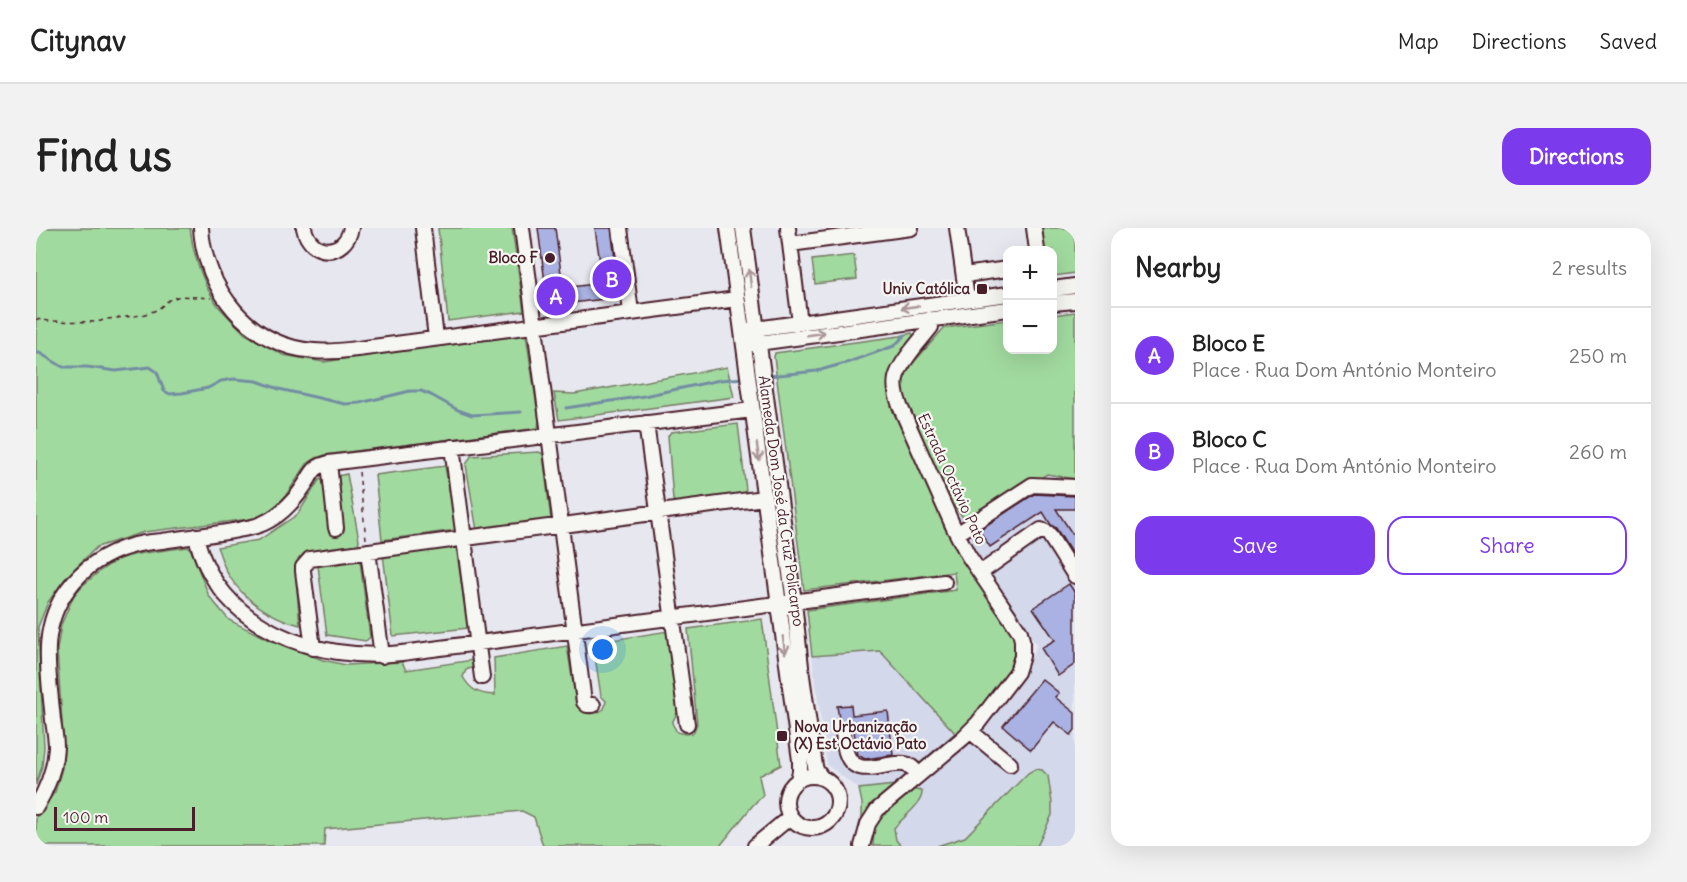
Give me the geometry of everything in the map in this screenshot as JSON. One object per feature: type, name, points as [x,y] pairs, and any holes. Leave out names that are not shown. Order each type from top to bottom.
[{"type":"street","points":[[201,228],[202,245],[213,279],[224,297],[245,322],[276,341],[312,351],[332,352],[737,299]]},
{"type":"street","points":[[304,228],[310,243],[324,250],[338,248],[349,237],[351,228]]},
{"type":"street","points":[[423,228],[436,338]]},
{"type":"street","points":[[522,228],[584,702],[587,705],[593,705]]},
{"type":"street","points":[[620,228],[631,312]]},
{"type":"street","name":"Alameda Dom José da Cruz Policarpo","points":[[728,228],[800,760],[798,779]]},
{"type":"street","name":"Alameda Dom José da Cruz Policarpo","points":[[743,228],[802,676],[815,766],[821,777]]},
{"type":"street","points":[[788,228],[800,323]]},
{"type":"street","points":[[790,244],[911,228]]},
{"type":"street","points":[[957,228],[968,299]]},
{"type":"street","points":[[1034,228],[1036,246]]},
{"type":"street","points":[[964,275],[1003,270]]},
{"type":"street","points":[[1057,288],[1075,286]]},
{"type":"street","points":[[741,331],[1003,295]]},
{"type":"street","points":[[1057,303],[1075,301]]},
{"type":"street","points":[[743,346],[1003,310]]},
{"type":"street","name":"Estrada Octávio Pato","points":[[862,846],[868,824],[877,810],[970,731],[1017,672],[1022,656],[1020,632],[968,555],[957,534],[896,394],[896,377],[900,368],[932,327],[930,319]]},
{"type":"street","points":[[36,807],[46,786],[56,744],[47,654],[49,629],[58,602],[76,578],[102,557],[132,545],[257,526],[288,507],[315,468],[329,463],[752,410]]},
{"type":"street","points":[[646,423],[687,724]]},
{"type":"street","points":[[452,447],[482,678]]},
{"type":"street","points":[[329,463],[336,528]]},
{"type":"street","points":[[957,534],[1032,485],[1075,487]]},
{"type":"street","points":[[313,648],[303,578],[303,567],[310,560],[764,498]]},
{"type":"street","points":[[980,573],[1041,530],[1048,533],[1075,576]]},
{"type":"street","points":[[196,536],[208,570],[225,596],[239,610],[271,631],[313,648],[349,654],[382,656],[944,582]]},
{"type":"street","points":[[368,551],[382,656]]},
{"type":"street","points":[[970,731],[1010,764]]},
{"type":"street","points":[[843,733],[847,756],[859,767],[904,764],[914,769],[919,775]]},
{"type":"street","points":[[810,775],[821,777],[831,783],[838,798],[838,809],[832,819],[822,826],[811,828],[799,825],[790,817],[786,806],[785,800],[789,788],[798,779],[810,775]]},
{"type":"street","points":[[755,846],[790,817]]},
{"type":"path","points":[[36,319],[97,322],[150,313],[169,300],[180,296],[224,297]]},
{"type":"path","points":[[357,459],[368,551]]},
{"type":"shaded area","points":[[1048,469],[1075,473],[1075,843],[1073,846],[870,846],[871,836],[884,815],[925,782],[982,725],[1029,661],[1037,646],[971,545],[957,517]]},
{"type":"shaded area","points":[[880,650],[956,733],[895,785],[859,789],[827,765],[812,656]]},
{"type":"green space","points":[[36,228],[190,228],[198,265],[207,288],[218,306],[245,334],[283,355],[324,362],[526,335],[539,420],[538,428],[325,455],[307,464],[284,498],[258,518],[144,532],[97,547],[64,580],[48,602],[38,627],[44,747],[42,766],[36,785]]},
{"type":"green space","points":[[438,228],[512,228],[524,311],[448,321]]},
{"type":"green space","points":[[1040,228],[1075,228],[1075,273],[1057,276],[1057,246],[1042,246]]},
{"type":"green space","points":[[854,255],[857,279],[815,284],[812,260]]},
{"type":"green space","points":[[1075,312],[1075,479],[1047,474],[967,522],[952,504],[912,421],[901,389],[907,370],[944,328],[1003,321],[1003,354],[1057,354],[1057,314]]},
{"type":"green space","points":[[912,333],[914,338],[889,379],[888,386],[952,534],[1016,638],[1017,666],[982,712],[920,768],[918,765],[955,733],[880,651],[812,656],[807,610],[956,590],[954,572],[804,590],[774,357],[775,353]]},
{"type":"green space","points":[[727,367],[734,397],[559,420],[554,393],[574,394]]},
{"type":"green space","points":[[738,424],[746,490],[743,494],[677,503],[673,500],[668,436],[671,432]]},
{"type":"green space","points":[[539,452],[543,454],[551,520],[477,531],[466,465],[471,456]]},
{"type":"green space","points":[[445,466],[456,530],[382,540],[375,475]]},
{"type":"green space","points":[[347,474],[358,545],[315,551],[307,555],[295,567],[300,625],[279,618],[259,607],[234,583],[226,571],[217,547],[259,540],[298,514],[319,480]]},
{"type":"green space","points":[[456,546],[468,628],[393,636],[383,554]]},
{"type":"green space","points":[[188,547],[209,596],[229,620],[269,640],[323,660],[346,665],[402,662],[406,670],[473,660],[474,665],[466,670],[463,677],[476,691],[495,695],[494,658],[567,646],[576,702],[581,710],[591,714],[604,709],[606,701],[601,696],[593,643],[668,631],[679,709],[672,723],[677,732],[685,734],[693,733],[697,724],[688,629],[762,619],[781,765],[759,776],[763,795],[720,846],[543,846],[534,817],[522,811],[325,829],[324,846],[36,846],[36,817],[55,792],[62,768],[64,750],[57,650],[61,625],[74,595],[100,571],[118,559]]},
{"type":"green space","points":[[360,561],[370,637],[366,641],[327,635],[318,566]]},
{"type":"green space","points":[[1035,769],[1042,770],[1048,776],[1052,803],[1052,815],[1037,846],[937,846],[965,837],[1028,773]]},
{"type":"green space","points":[[909,773],[912,776],[862,818],[859,789],[895,785]]},
{"type":"green space","points":[[909,789],[922,791],[916,806],[894,828],[896,840],[901,846],[873,846],[874,830],[881,815]]},
{"type":"building","points":[[538,228],[555,228],[563,288],[603,283],[595,228],[611,228],[620,297],[548,306]]},
{"type":"building","points":[[1034,494],[1075,496],[1075,509],[1056,509],[1075,538],[1075,559],[1043,512],[990,547],[979,530]]},
{"type":"building","points":[[1069,584],[1075,593],[1075,664],[1058,676],[1041,648],[1055,640],[1033,608]]},
{"type":"building","points":[[1042,679],[1059,693],[1055,697],[1075,713],[1075,730],[1071,735],[1054,722],[1031,750],[1003,726]]},
{"type":"building","points":[[851,705],[852,715],[888,711],[893,755],[865,759],[858,755],[853,725],[840,725],[837,706]]},
{"type":"waterway","points":[[769,376],[817,371],[849,362],[894,346],[905,335]]},
{"type":"waterway","points":[[36,351],[63,367],[87,367],[116,371],[150,367],[157,372],[164,391],[170,394],[208,388],[221,381],[234,379],[257,381],[279,389],[345,404],[360,403],[410,391],[421,391],[472,415],[521,412]]},
{"type":"waterway","points":[[566,408],[644,396],[720,380],[744,378]]},
{"type":"place","name":"Bloco F","points":[[550,258]]},
{"type":"place","name":"Bloco C","points":[[612,279]]},
{"type":"place","name":"Univ Católica","points":[[982,289]]},
{"type":"place","name":"Bloco E","points":[[556,296]]},
{"type":"place","name":"Nova Urbanização (X) Est Octávio Pato","points":[[782,736]]}]
